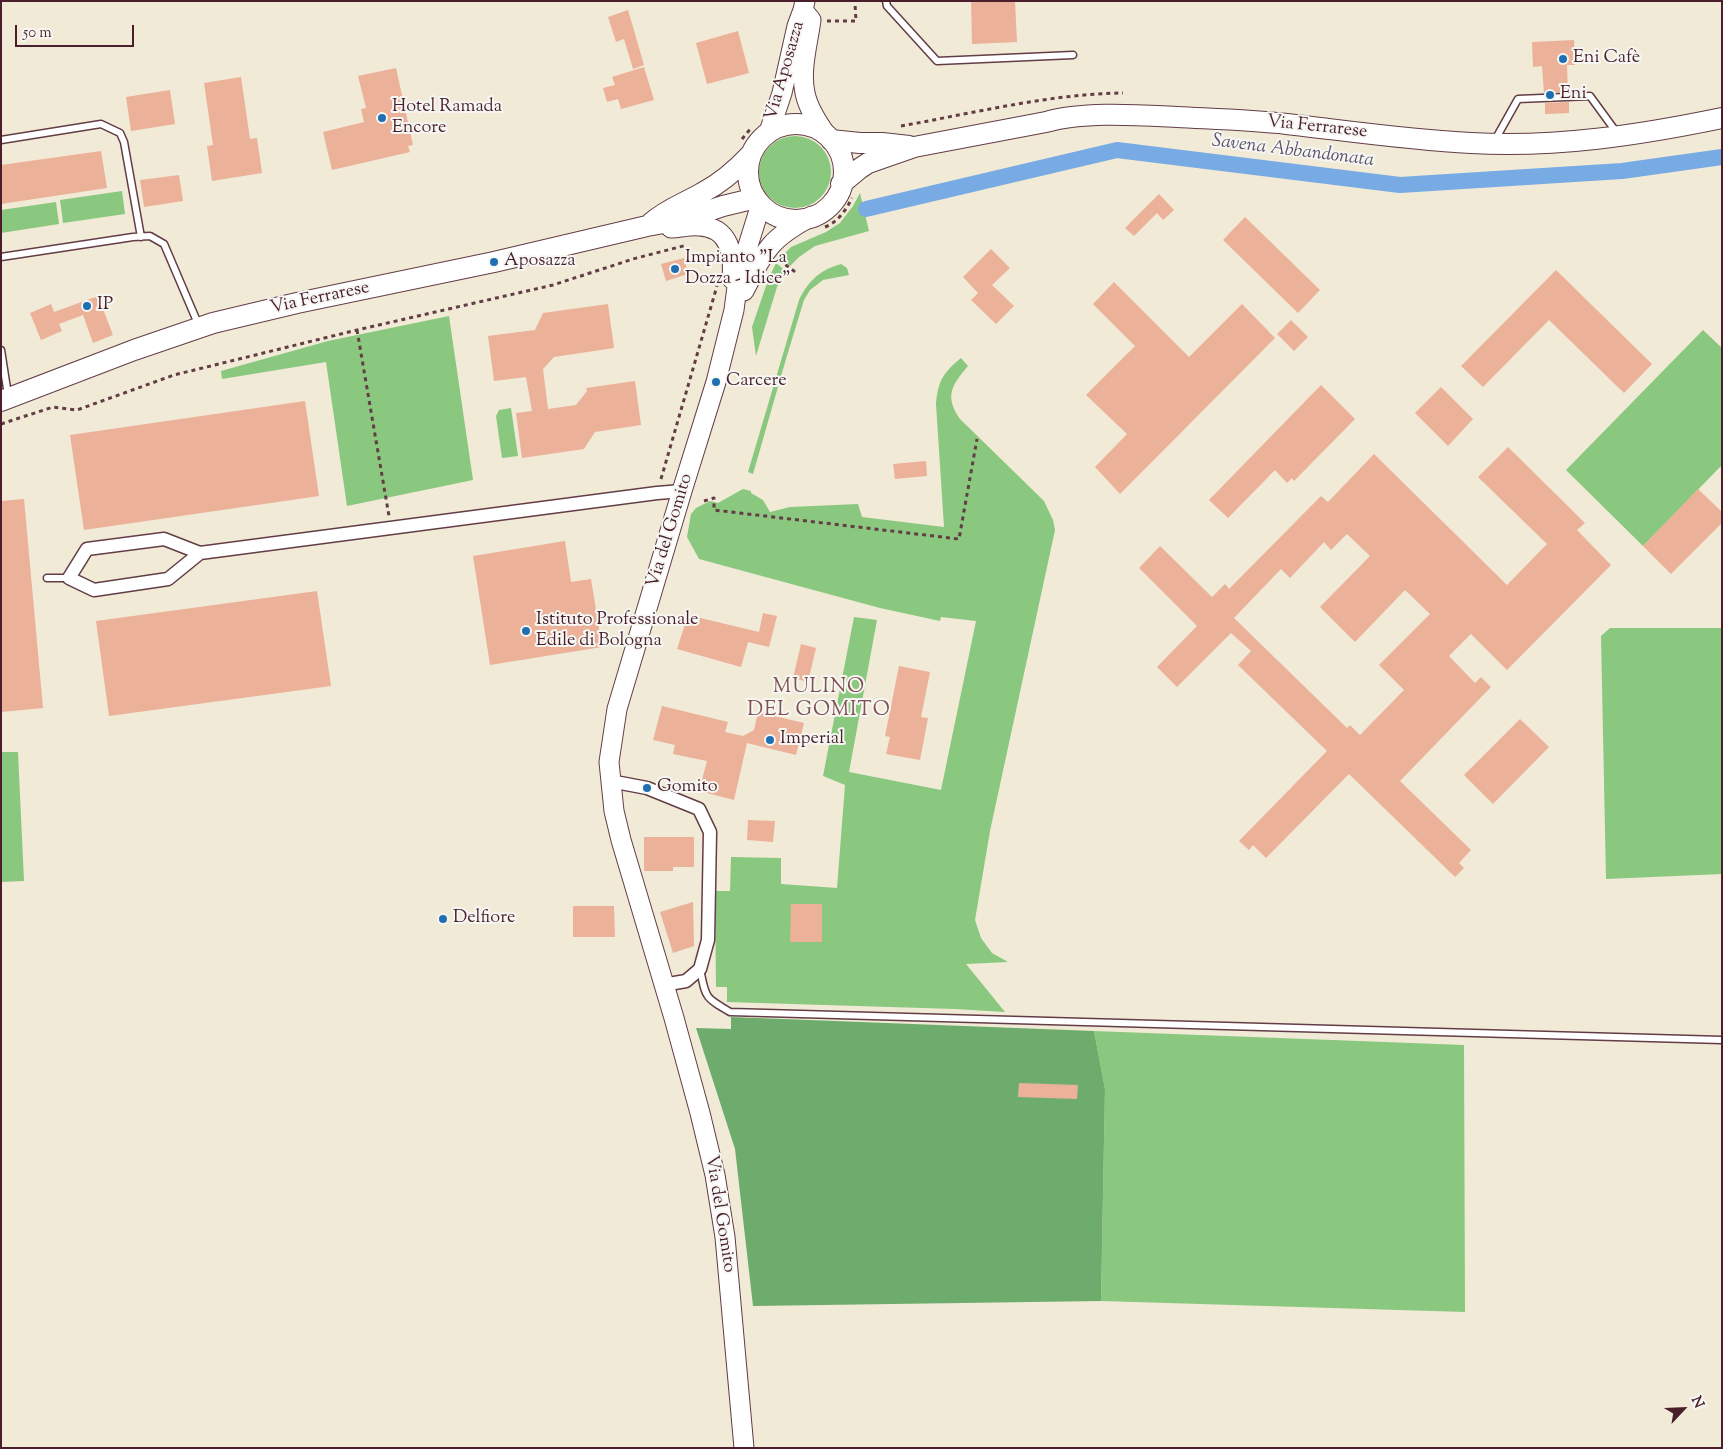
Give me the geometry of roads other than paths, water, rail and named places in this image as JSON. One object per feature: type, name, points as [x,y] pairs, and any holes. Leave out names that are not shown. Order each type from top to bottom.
[{"type":"main road","name":"Via Ferrarese","points":[[914,147],[1046,122],[1062,117],[1146,115],[1285,124],[1438,141],[1493,144],[1554,142],[1620,136],[1722,118]]},
{"type":"main road","points":[[829,137],[841,157],[843,175],[842,184],[833,202],[821,212],[802,219],[785,218],[769,211],[758,201],[748,176],[751,154],[757,143],[768,132],[779,127],[798,124],[816,128],[829,137],[860,143],[882,142],[914,147]]},
{"type":"main road","points":[[842,184],[868,163],[914,147]]},
{"type":"main road","name":"Via Ferrarese","points":[[647,226],[664,212],[700,194],[726,178],[751,154]]},
{"type":"main road","name":"Via Ferrarese","points":[[5,400],[134,350],[199,328],[279,308],[681,220],[722,206],[758,201]]},
{"type":"street","name":"Via Aposazza","points":[[768,132],[782,93],[797,26],[804,6]]},
{"type":"street","name":"Via Aposazza","points":[[804,6],[811,20],[804,75],[805,94],[812,112],[829,137]]},
{"type":"street","name":"Via del Gomito","points":[[744,1448],[726,1237],[715,1174],[700,1113],[621,840],[614,811],[609,762],[617,709],[716,382],[758,201]]},
{"type":"street","name":"Via del Gomito","points":[[734,310],[763,254],[774,241],[789,229],[812,216]]},
{"type":"street","name":"Via Ferrarese","points":[[647,226],[664,229],[709,227],[719,233],[729,246],[733,258],[732,291],[734,310]]},
{"type":"street","points":[[200,553],[168,579],[94,590],[69,578],[87,549],[164,539],[200,553],[682,491]]},
{"type":"street","points":[[610,782],[647,788],[699,809],[710,832],[708,940],[700,969],[686,981],[663,985]]},
{"type":"lane","points":[[886,1],[886,6],[937,61],[1073,55]]},
{"type":"lane","points":[[1493,144],[1518,100],[1590,96],[1620,136]]},
{"type":"lane","points":[[1,140],[101,124],[120,133],[124,142],[141,237]]},
{"type":"lane","points":[[1,257],[150,236],[164,244],[199,328]]},
{"type":"lane","points":[[1,350],[5,400]]},
{"type":"lane","points":[[47,578],[69,578]]},
{"type":"lane","points":[[700,969],[705,995],[714,1003],[730,1012],[1722,1040]]},
{"type":"waterway","name":"Savena Abbandonata","points":[[866,209],[1117,150],[1400,185],[1622,171],[1722,157]]},
{"type":"place","name":"Eni Cafè","points":[[1563,59]]},
{"type":"place","name":"Eni","points":[[1550,95]]},
{"type":"place","name":"Hotel Ramada Encore","points":[[382,118]]},
{"type":"place","name":"Aposazza","points":[[494,262]]},
{"type":"place","name":"Impianto \"La Dozza - Idice\"","points":[[675,269]]},
{"type":"place","name":"IP","points":[[87,306]]},
{"type":"place","name":"Carcere","points":[[716,382]]},
{"type":"place","name":"Istituto Professionale Edile di Bologna","points":[[526,631]]},
{"type":"place","name":"Imperial","points":[[770,740]]},
{"type":"place","name":"Gomito","points":[[647,788]]},
{"type":"place","name":"Delfiore","points":[[443,919]]},
{"type":"district","name":"MULINO DEL GOMITO","points":[[819,700]]}]
